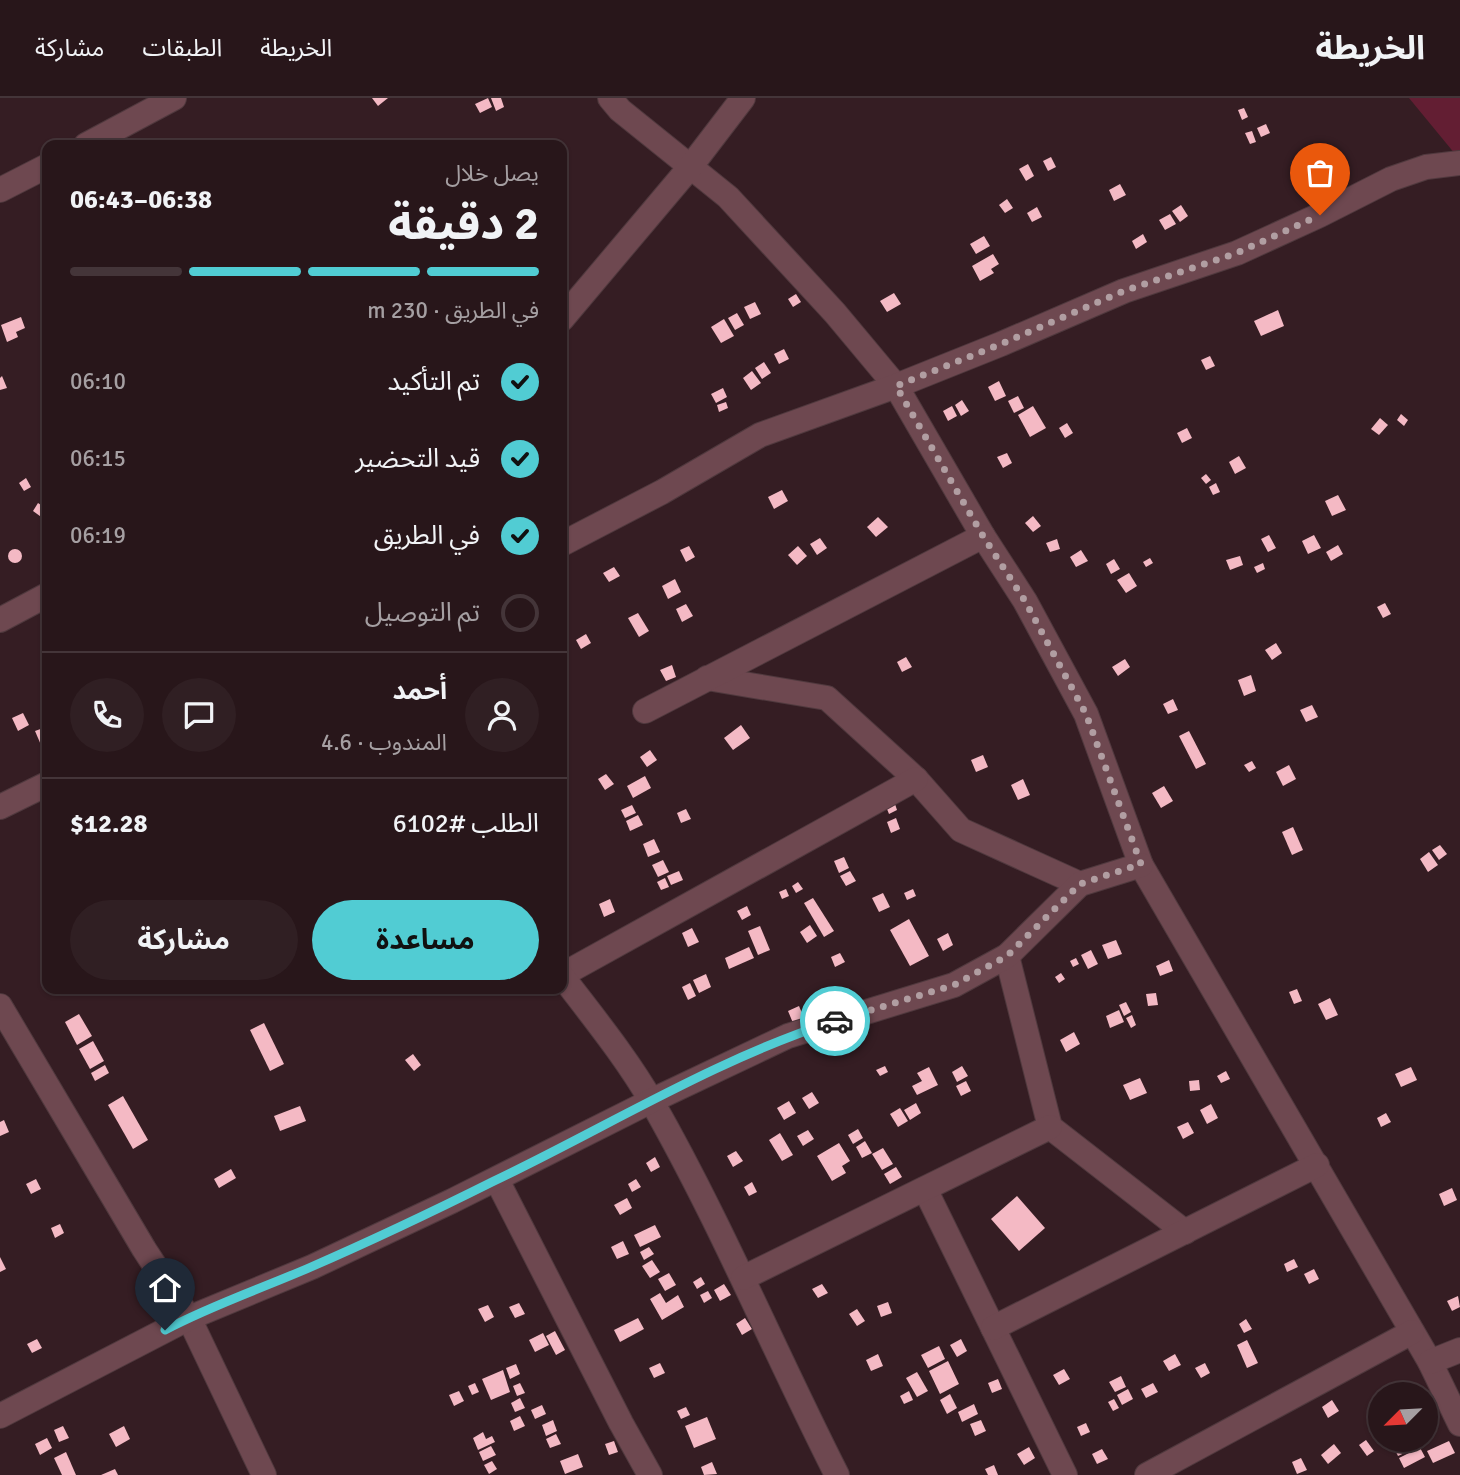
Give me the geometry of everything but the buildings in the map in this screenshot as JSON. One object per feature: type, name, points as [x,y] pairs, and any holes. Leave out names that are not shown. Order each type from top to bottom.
[{"type":"street","points":[[94,140],[147,105],[174,98]]},
{"type":"street","points":[[610,98],[620,110],[728,197],[835,313],[896,386],[983,536],[1025,601],[1086,714],[1141,864],[1430,1362],[1460,1424]]},
{"type":"street","points":[[567,312],[691,166],[743,98]]},
{"type":"street","points":[[567,541],[662,492],[760,435],[896,386],[1124,291],[1237,253],[1320,215],[1391,178],[1426,167],[1460,163]]},
{"type":"street","points":[[0,190],[42,169]]},
{"type":"street","points":[[645,711],[983,536]]},
{"type":"street","points":[[0,620],[42,598]]},
{"type":"street","points":[[707,678],[827,698],[916,779],[961,831],[1080,884]]},
{"type":"street","points":[[567,972],[916,779]]},
{"type":"street","points":[[0,807],[42,786]]},
{"type":"street","points":[[0,1416],[189,1318],[312,1267],[497,1180],[651,1101],[788,1036],[954,985],[1007,956],[1080,884],[1141,864]]},
{"type":"street","points":[[1007,956],[1051,1127],[1185,1232]]},
{"type":"street","points":[[567,982],[611,1039],[651,1101],[743,1278],[837,1475]]},
{"type":"street","points":[[0,1006],[144,1249],[189,1318],[264,1475]]},
{"type":"street","points":[[743,1278],[1051,1127]]},
{"type":"street","points":[[993,1328],[1317,1165]]},
{"type":"street","points":[[497,1180],[650,1475]]},
{"type":"street","points":[[925,1189],[1065,1475]]},
{"type":"street","points":[[1147,1475],[1412,1332]]},
{"type":"street","points":[[1430,1362],[1460,1350]]},
{"type":"shaded area","points":[[1409,98],[1460,98],[1460,160]]},
{"type":"way so far","points":[[835,1021],[954,985],[1007,956],[1080,884],[1141,864],[1086,714],[1025,601],[983,536],[896,386],[1124,291],[1237,253],[1320,215]]},
{"type":"route","points":[[165,1330],[312,1267],[497,1180],[651,1101],[788,1036],[835,1021]]}]
